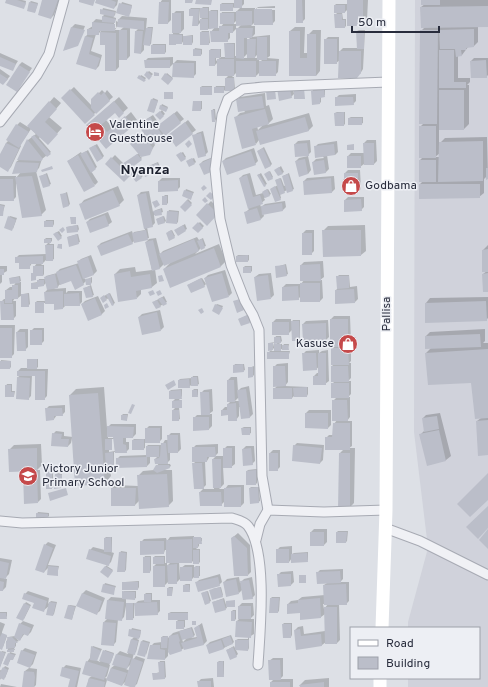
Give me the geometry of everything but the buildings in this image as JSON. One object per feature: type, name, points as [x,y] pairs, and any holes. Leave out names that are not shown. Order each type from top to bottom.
[{"type":"main road","name":"Pallisa","points":[[382,627],[386,510],[389,0]]},
{"type":"street","points":[[0,122],[37,75],[49,54],[64,0]]},
{"type":"street","points":[[256,540],[260,524],[268,510],[262,476],[259,330],[245,301],[231,265],[220,219],[215,169],[222,115],[228,99],[243,89],[388,82]]},
{"type":"street","points":[[268,510],[324,512],[386,510]]},
{"type":"street","points":[[0,521],[22,523],[232,518],[242,520],[248,526],[256,540],[262,580],[258,665]]},
{"type":"street","points":[[385,528],[420,541],[488,575]]},
{"type":"shaded area","points":[[415,0],[488,0],[488,687],[408,687],[408,679],[480,679],[480,627],[408,627],[408,622],[428,548],[414,432]]},
{"type":"place","name":"Valentine Guesthouse","points":[[95,132]]},
{"type":"place","name":"Godbama","points":[[351,186]]},
{"type":"place","name":"Kasuse","points":[[348,344]]},
{"type":"place","name":"Victory Junior Primary School","points":[[28,476]]},
{"type":"district","name":"Nyanza","points":[[145,170]]}]
